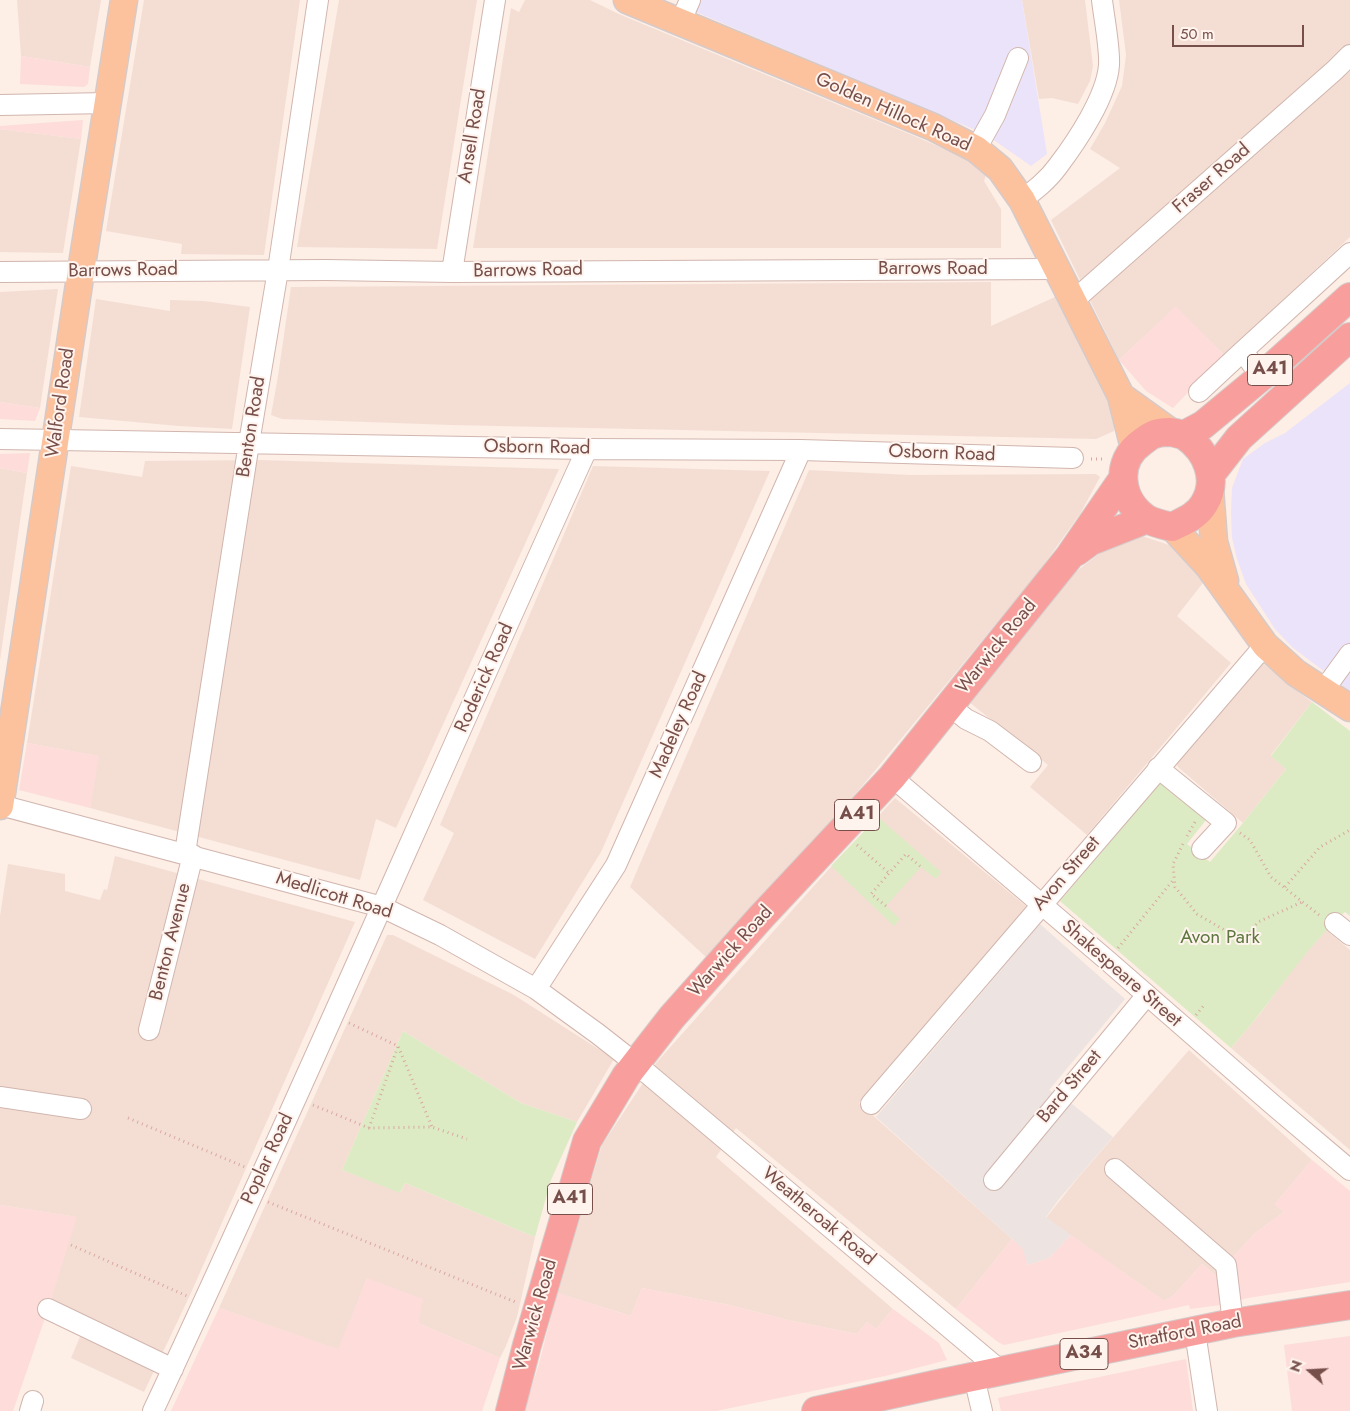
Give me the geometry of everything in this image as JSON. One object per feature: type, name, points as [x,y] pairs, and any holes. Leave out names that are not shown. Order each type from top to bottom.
[{"type":"highway","name":"A41","points":[[1177,434],[1203,424],[1260,377],[1350,297]]},
{"type":"highway","name":"A41","points":[[1210,481],[1239,438],[1350,337]]},
{"type":"highway","points":[[1154,434],[1177,434],[1206,458],[1210,481],[1204,504],[1191,518],[1160,523],[1134,507],[1126,494],[1122,480],[1126,460],[1134,448],[1154,434]]},
{"type":"highway","name":"Warwick Road","points":[[510,1411],[527,1345],[586,1141],[635,1063],[672,1017],[761,917],[892,777],[1069,557],[1122,480]]},
{"type":"highway","name":"Warwick Road","points":[[1069,557],[1091,541],[1160,523]]},
{"type":"highway","name":"Stratford Road","points":[[816,1411],[1233,1323],[1350,1305]]},
{"type":"highway","points":[[497,1411],[527,1345]]},
{"type":"main road","name":"Walford Road","points":[[0,805],[124,0]]},
{"type":"main road","name":"Golden Hillock Road","points":[[627,0],[685,12],[933,127],[976,149],[1000,169],[1022,200],[1121,396],[1134,448]]},
{"type":"main road","name":"Golden Hillock Road","points":[[1121,396],[1177,434]]},
{"type":"main road","points":[[1210,481],[1214,542],[1228,594]]},
{"type":"main road","points":[[1160,523],[1210,567],[1265,645],[1284,663],[1350,708]]},
{"type":"street","name":"Benton Road","points":[[189,854],[249,443],[278,270],[318,0]]},
{"type":"street","name":"Ansell Road","points":[[452,272],[495,0]]},
{"type":"street","points":[[1022,200],[1041,185],[1058,167],[1090,116],[1106,84],[1109,64],[1102,0]]},
{"type":"street","name":"Fraser Road","points":[[1072,302],[1335,70],[1350,54]]},
{"type":"street","points":[[976,149],[995,115],[1018,58]]},
{"type":"street","points":[[0,105],[108,103]]},
{"type":"street","points":[[1199,392],[1350,252]]},
{"type":"street","name":"Barrows Road","points":[[0,272],[1056,269]]},
{"type":"street","points":[[1243,351],[1260,377]]},
{"type":"street","name":"Osborn Road","points":[[0,439],[587,449],[800,450],[1014,464],[1073,458]]},
{"type":"street","name":"Roderick Road","points":[[382,907],[587,449]]},
{"type":"street","name":"Madeley Road","points":[[536,989],[616,865],[800,450]]},
{"type":"street","name":"Avon Street","points":[[871,1104],[1265,645]]},
{"type":"street","points":[[1323,691],[1350,654]]},
{"type":"street","points":[[950,706],[966,719],[990,730],[1031,762]]},
{"type":"street","points":[[1158,768],[1226,823],[1202,849]]},
{"type":"street","name":"Shakespeare Street","points":[[892,777],[1040,905],[1108,960],[1350,1170]]},
{"type":"street","name":"Medlicott Road","points":[[0,805],[382,907],[440,935],[536,989],[635,1063]]},
{"type":"street","name":"Benton Avenue","points":[[149,1030],[189,854]]},
{"type":"street","name":"Poplar Road","points":[[153,1411],[382,907]]},
{"type":"street","name":"Bard Street","points":[[994,1180],[1147,995]]},
{"type":"street","name":"Weatheroak Road","points":[[635,1063],[1001,1371]]},
{"type":"street","points":[[0,1097],[81,1109]]},
{"type":"street","points":[[1115,1169],[1226,1264],[1233,1323]]},
{"type":"street","points":[[48,1309],[172,1368]]},
{"type":"street","points":[[1195,1332],[1196,1350],[1207,1411]]},
{"type":"street","points":[[974,1377],[982,1411]]},
{"type":"path","points":[[1204,805],[1173,864],[1175,887],[1197,914],[1231,934],[1246,936],[1258,922],[1302,902]]},
{"type":"path","points":[[1226,823],[1250,840],[1271,877],[1302,902],[1343,929]]},
{"type":"path","points":[[1285,887],[1320,847],[1350,830]]},
{"type":"path","points":[[842,831],[889,873]]},
{"type":"path","points":[[886,906],[871,894],[906,854],[921,867]]},
{"type":"path","points":[[1108,960],[1175,879]]},
{"type":"path","points":[[334,1016],[398,1046],[432,1127]]},
{"type":"path","points":[[369,1128],[398,1046]]},
{"type":"path","points":[[296,1098],[369,1128],[432,1127],[467,1139]]},
{"type":"path","points":[[128,1118],[261,1174]]},
{"type":"path","points":[[252,1196],[537,1311]]},
{"type":"path","points":[[71,1245],[203,1304]]},
{"type":"shaded area","points":[[17,0],[101,0],[90,67],[21,56]]},
{"type":"shaded area","points":[[144,0],[300,0],[264,255],[181,254],[182,244],[106,231]]},
{"type":"shaded area","points":[[339,0],[477,0],[437,249],[297,247]]},
{"type":"shaded area","points":[[525,0],[590,0],[621,15],[975,162],[986,175],[984,181],[1001,209],[1001,248],[473,248],[511,8],[519,12]]},
{"type":"shaded area","points":[[701,0],[1022,0],[1047,154],[1031,166],[985,134],[696,12]]},
{"type":"shaded area","points":[[1022,0],[1085,0],[1093,66],[1090,81],[1078,104],[1052,98],[1039,99]]},
{"type":"shaded area","points":[[1119,0],[1350,0],[1350,237],[1224,355],[1176,307],[1119,360],[1051,220],[1120,168],[1090,149],[1105,123],[1122,86],[1126,55]]},
{"type":"shaded area","points":[[21,56],[90,67],[88,84],[84,87],[20,84]]},
{"type":"shaded area","points":[[83,120],[81,139],[0,129],[0,126]]},
{"type":"shaded area","points":[[0,129],[81,139],[63,253],[0,252]]},
{"type":"shaded area","points":[[991,282],[991,326],[1055,297],[1116,414],[1114,431],[1096,439],[451,425],[282,419],[271,415],[291,287]]},
{"type":"shaded area","points":[[58,289],[40,408],[0,402],[0,292]]},
{"type":"shaded area","points":[[96,299],[170,311],[170,300],[204,301],[250,307],[232,429],[79,417]]},
{"type":"shaded area","points":[[1176,306],[1224,355],[1173,408],[1146,391],[1119,360]]},
{"type":"shaded area","points":[[1350,383],[1350,691],[1292,647],[1275,629],[1246,584],[1232,538],[1231,514],[1232,488],[1243,459],[1265,443],[1285,433]]},
{"type":"shaded area","points":[[0,402],[40,408],[35,421],[0,419]]},
{"type":"shaded area","points":[[30,453],[27,473],[0,468],[0,454]]},
{"type":"shaded area","points":[[259,460],[559,469],[396,828],[376,819],[360,880],[90,808],[98,756],[27,743],[71,466],[142,477],[145,461]]},
{"type":"shaded area","points":[[593,466],[770,471],[601,852],[535,959],[423,900],[454,833],[440,825]]},
{"type":"shaded area","points":[[0,468],[27,473],[0,660]]},
{"type":"shaded area","points":[[809,470],[910,475],[1096,474],[1100,477],[1080,514],[1037,574],[863,785],[760,904],[707,958],[630,887]]},
{"type":"shaded area","points":[[1142,536],[1169,545],[1195,561],[1206,579],[1177,616],[1231,663],[1087,835],[1030,787],[1048,765],[969,702],[1064,581],[1109,546]]},
{"type":"shaded area","points":[[1261,662],[1312,702],[1271,755],[1286,769],[1243,823],[1178,767],[1176,763]]},
{"type":"shaded area","points":[[27,743],[99,756],[90,808],[19,790]]},
{"type":"shaded area","points":[[895,798],[1027,907],[859,1103],[1012,1239],[956,1309],[736,1128],[716,1157],[893,1309],[876,1329],[867,1322],[857,1334],[792,1321],[729,1305],[642,1288],[631,1316],[557,1293],[602,1145],[657,1062]]},
{"type":"shaded area","points":[[115,856],[355,922],[190,1295],[144,1392],[71,1358],[82,1332],[46,1315],[76,1217],[0,1205],[0,916],[8,864],[65,874],[65,891],[100,900],[104,889],[107,890]]},
{"type":"shaded area","points":[[1040,924],[1125,999],[1049,1090],[1072,1104],[1113,1137],[1059,1199],[1046,1217],[1071,1235],[1049,1258],[1028,1265],[1022,1248],[876,1117]]},
{"type":"shaded area","points":[[1326,930],[1350,950],[1350,1150],[1231,1048],[1260,1014],[1300,959]]},
{"type":"shaded area","points":[[387,935],[393,935],[514,995],[614,1059],[577,1122],[521,1103],[403,1031],[342,1170],[401,1192],[405,1183],[535,1237],[517,1317],[500,1358],[420,1324],[367,1278],[339,1350],[219,1308]]},
{"type":"shaded area","points":[[1189,1050],[1312,1160],[1275,1204],[1284,1212],[1254,1234],[1216,1276],[1202,1264],[1174,1295],[1164,1301],[1046,1218],[1077,1179]]},
{"type":"shaded area","points":[[1312,1160],[1350,1191],[1350,1282],[1248,1298],[1221,1305],[1190,1309],[1189,1305],[1004,1345],[956,1309],[1012,1239],[1023,1248],[1028,1265],[1049,1258],[1071,1235],[1164,1301],[1174,1295],[1202,1264],[1216,1276],[1254,1234],[1284,1212],[1275,1204]]},
{"type":"shaded area","points":[[0,1205],[77,1217],[13,1411],[0,1411]]},
{"type":"shaded area","points":[[367,1278],[423,1299],[420,1324],[500,1358],[482,1411],[171,1411],[219,1308],[338,1349]]},
{"type":"shaded area","points":[[642,1288],[729,1305],[792,1321],[857,1334],[867,1322],[876,1329],[893,1309],[939,1343],[947,1360],[885,1376],[716,1411],[524,1411],[539,1364],[557,1293],[631,1316]]},
{"type":"shaded area","points":[[1350,1336],[1350,1411],[1292,1411],[1284,1345]]},
{"type":"shaded area","points":[[1186,1359],[1193,1411],[1001,1411],[998,1398]]},
{"type":"green space","name":"Avon Park","points":[[1312,702],[1350,731],[1350,916],[1345,912],[1321,936],[1231,1048],[1060,901],[1160,783],[1206,820],[1187,844],[1210,862],[1286,769],[1271,756]]},
{"type":"green space","points":[[878,817],[941,872],[936,879],[921,867],[886,906],[900,919],[894,926],[831,866]]},
{"type":"green space","points":[[403,1031],[521,1103],[577,1122],[551,1180],[535,1237],[405,1183],[400,1193],[342,1170]]}]
